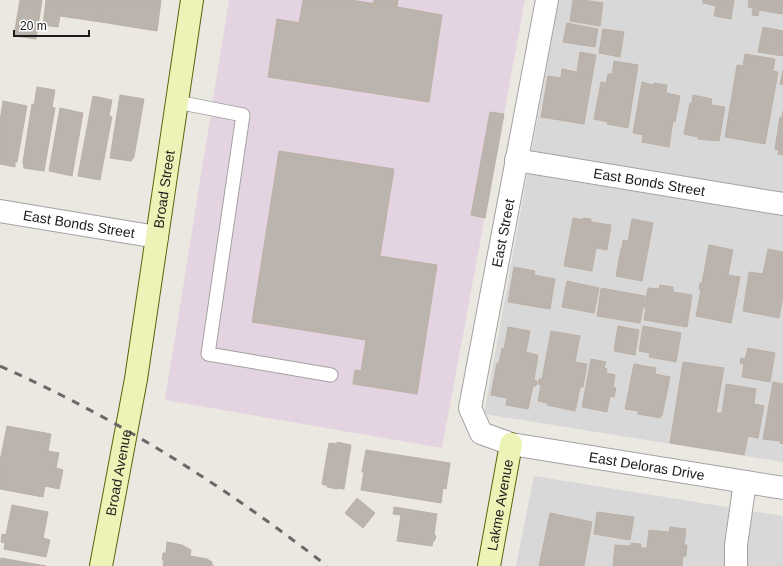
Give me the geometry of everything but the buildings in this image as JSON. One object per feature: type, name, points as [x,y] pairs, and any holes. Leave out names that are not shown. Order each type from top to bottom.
[{"type":"street","name":"Broad Street","points":[[136,379],[192,0]]},
{"type":"street","name":"East Street","points":[[511,444],[481,433],[470,408],[547,0]]},
{"type":"street","name":"East Bonds Street","points":[[516,160],[783,204]]},
{"type":"street","name":"East Bonds Street","points":[[0,211],[157,237]]},
{"type":"street","name":"Broad Avenue","points":[[101,566],[136,379]]},
{"type":"street","name":"East Deloras Drive","points":[[511,444],[783,488]]},
{"type":"street","name":"Lakme Avenue","points":[[489,566],[511,444]]},
{"type":"street","points":[[736,566],[736,545],[745,482]]},
{"type":"lane","points":[[177,102],[243,115],[208,354],[331,375]]},
{"type":"shaded area","points":[[229,0],[525,0],[442,448],[165,400]]},
{"type":"shaded area","points":[[559,0],[783,0],[783,462],[484,414]]},
{"type":"shaded area","points":[[534,476],[783,516],[783,566],[516,566]]},
{"type":"railway","points":[[0,366],[44,386],[86,408],[170,456],[250,509],[327,566]]}]
